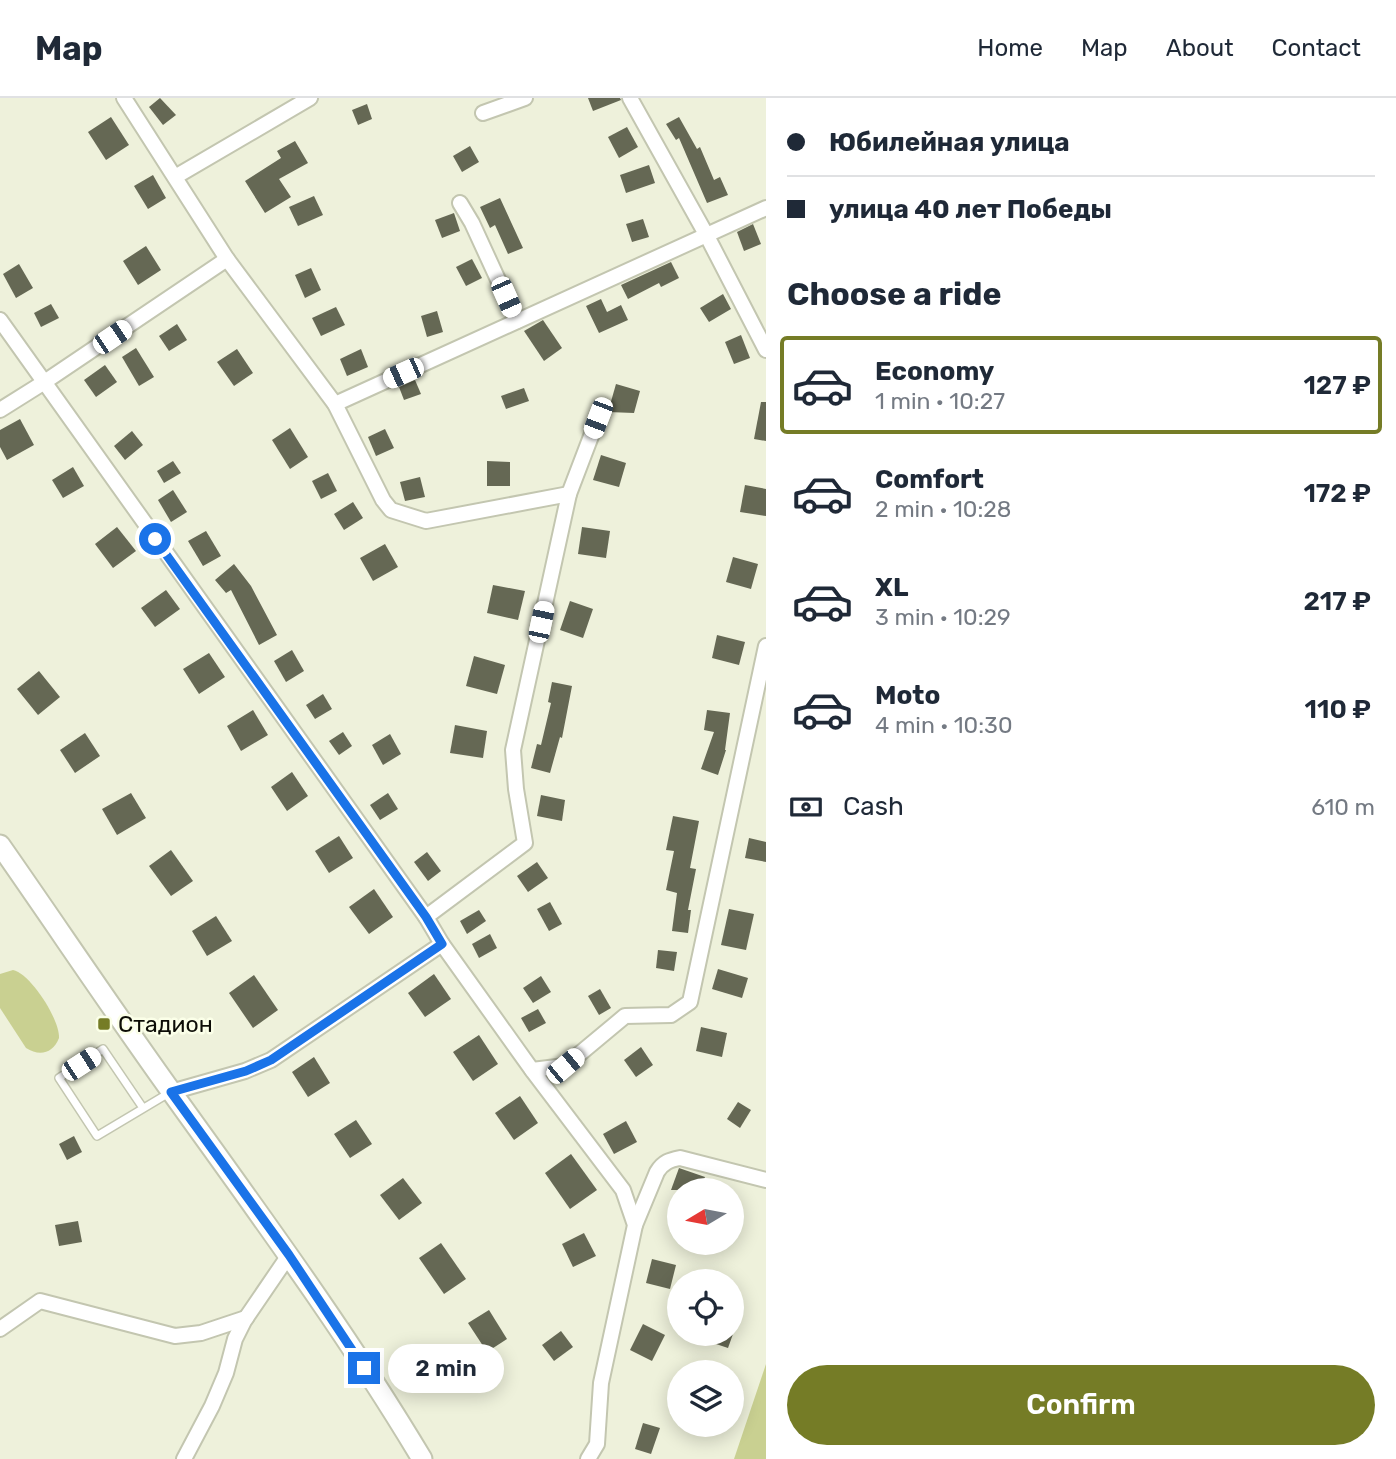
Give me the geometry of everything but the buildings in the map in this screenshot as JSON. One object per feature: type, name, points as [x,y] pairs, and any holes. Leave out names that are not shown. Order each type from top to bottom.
[{"type":"street","points":[[124,98],[227,259],[334,404],[383,500],[391,510],[403,516],[426,521],[569,494]]},
{"type":"street","points":[[175,177],[310,98]]},
{"type":"street","points":[[483,113],[525,98]]},
{"type":"street","points":[[630,98],[707,236],[766,350]]},
{"type":"street","points":[[460,203],[472,223],[517,321]]},
{"type":"street","points":[[334,404],[766,208]]},
{"type":"street","points":[[0,410],[227,259]]},
{"type":"street","points":[[0,320],[532,1070],[623,1190],[635,1226]]},
{"type":"street","points":[[426,917],[525,843],[513,750],[569,494],[598,418]]},
{"type":"street","points":[[532,1070],[565,1066],[625,1016],[671,1015],[690,1002],[766,646]]},
{"type":"street","points":[[0,845],[171,1092],[289,1255],[422,1459]]},
{"type":"street","points":[[171,1092],[246,1071],[271,1060],[442,944]]},
{"type":"street","points":[[588,1459],[597,1444],[601,1383],[635,1226],[660,1167],[670,1160],[680,1158],[766,1180]]},
{"type":"street","points":[[184,1459],[212,1406],[226,1373],[235,1339],[246,1318],[289,1255]]},
{"type":"street","points":[[0,1329],[40,1301],[175,1336],[201,1333],[246,1318]]},
{"type":"lane","points":[[143,1108],[103,1049],[59,1078],[97,1136],[171,1092]]},
{"type":"green space","points":[[13,970],[20,973],[36,989],[55,1020],[59,1038],[46,1052],[26,1048],[0,1008],[0,974]]},
{"type":"green space","points":[[766,1364],[766,1459],[734,1459],[741,1437],[744,1437],[744,1429]]},
{"type":"place","name":"Стадион","points":[[104,1024]]},
{"type":"route","points":[[155,539],[426,917],[442,944],[271,1060],[246,1071],[171,1092],[289,1255],[364,1368]]}]
